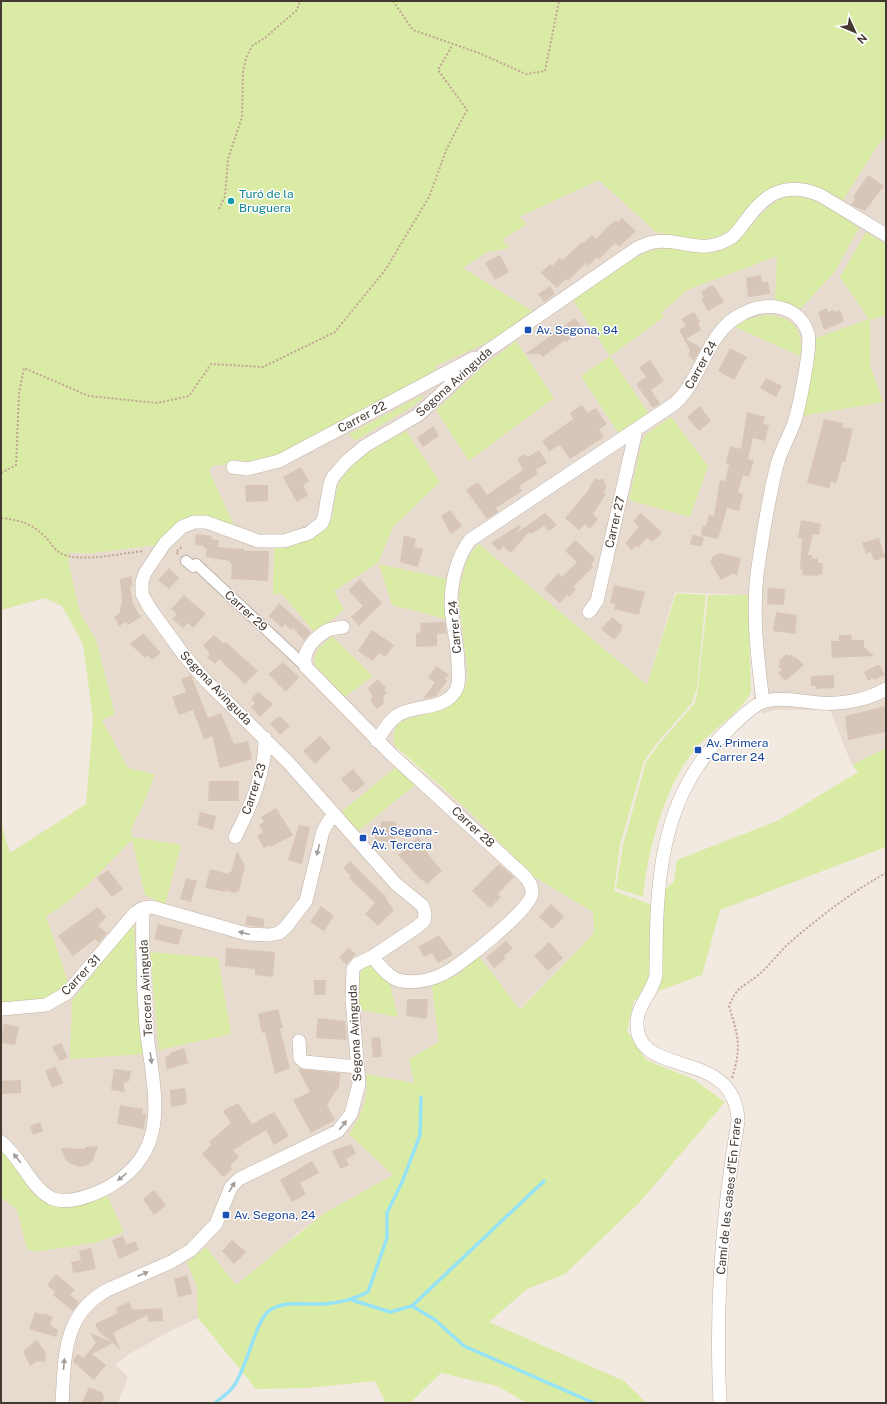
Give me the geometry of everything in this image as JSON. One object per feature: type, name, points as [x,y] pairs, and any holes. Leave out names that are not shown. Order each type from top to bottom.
[{"type":"street","name":"Segona Avinguda","points":[[62,1403],[66,1343],[75,1320],[86,1306],[99,1294],[171,1262],[191,1250],[216,1224],[231,1187],[238,1179],[338,1131],[351,1114],[359,1084],[352,975],[353,969],[357,964],[372,957],[424,921],[423,906],[396,884],[333,814],[309,784],[196,669],[149,607],[142,594],[142,582],[145,573],[159,550],[182,528],[194,522],[206,522],[258,541],[284,540],[308,533],[322,523],[330,484],[340,469],[365,446],[418,415],[486,352],[637,248],[655,241],[696,246],[721,243],[736,234],[751,213],[764,200],[781,191],[801,189],[820,195],[886,235]]},
{"type":"street","name":"Carrer 24","points":[[377,741],[388,725],[397,716],[404,712],[442,702],[452,695],[458,686],[458,653],[451,602],[459,561],[470,540],[669,409],[683,396],[690,386],[719,333],[729,322],[741,314],[762,307],[781,307],[795,315],[805,328],[808,334],[809,346],[796,415],[777,465],[757,575],[755,632],[763,702]]},
{"type":"street","name":"Carrer 22","points":[[233,467],[239,469],[255,468],[271,464],[288,457],[486,352]]},
{"type":"street","name":"Carrer 27","points":[[589,612],[597,601],[636,430]]},
{"type":"street","name":"Carrer 29","points":[[186,561],[193,567],[196,564],[306,667]]},
{"type":"street","points":[[306,667],[304,655],[309,646],[328,630],[344,627]]},
{"type":"street","name":"Carrer 28","points":[[306,667],[377,741],[517,868],[530,884],[532,894],[528,904],[472,955],[458,965],[434,978],[420,981],[396,980],[391,977],[372,957]]},
{"type":"street","points":[[763,702],[783,699],[821,703],[839,702],[855,700],[886,689]]},
{"type":"street","name":"Camí de les cases d'En Frare","points":[[720,1403],[718,1357],[719,1286],[723,1234],[738,1121],[736,1101],[729,1088],[714,1076],[657,1054],[648,1048],[641,1039],[637,1022],[642,1006],[655,983],[658,888],[665,842],[670,824],[693,772],[704,755],[731,726],[763,702]]},
{"type":"street","name":"Carrer 23","points":[[235,837],[246,816],[257,783],[264,758],[265,738]]},
{"type":"street","points":[[144,908],[152,907],[248,934],[269,936],[279,933],[296,915],[306,900],[323,831],[333,814]]},
{"type":"street","name":"Carrer 31","points":[[1,1009],[46,1005],[67,994],[135,913],[144,908]]},
{"type":"street","name":"Tercera Avinguda","points":[[1,1142],[17,1157],[39,1189],[53,1199],[64,1201],[82,1198],[103,1190],[124,1176],[144,1154],[154,1125],[156,1102],[146,1025],[144,908]]},
{"type":"street","points":[[299,1041],[300,1058],[304,1062],[358,1067]]},
{"type":"path","points":[[219,209],[225,196],[228,159],[242,117],[243,72],[246,58],[252,46],[266,37],[297,10],[300,1]]},
{"type":"path","points":[[393,1],[412,30],[479,53],[526,74],[545,71],[559,1]]},
{"type":"path","points":[[1,473],[16,465],[19,394],[24,368],[89,396],[157,402],[189,396],[211,364],[263,367],[335,332],[386,270],[429,197],[447,148],[467,110],[438,70],[453,44]]},
{"type":"path","points":[[1,518],[21,521],[35,527],[54,548],[65,555],[81,557],[159,550]]},
{"type":"path","points":[[729,1088],[736,1065],[739,1042],[729,1006],[735,991],[757,976],[786,946],[822,916],[859,888],[886,873]]},
{"type":"shaded area","points":[[886,136],[886,748],[852,765],[830,710],[774,710],[763,714],[754,697],[748,595],[675,592],[647,685],[478,544],[471,552],[466,566],[459,602],[468,666],[466,686],[462,694],[450,706],[403,721],[398,725],[394,731],[398,751],[470,812],[533,876],[593,912],[594,933],[519,1010],[414,1083],[393,1175],[301,1230],[273,1256],[198,1315],[198,1318],[174,1329],[129,1354],[115,1365],[128,1377],[118,1403],[1,1403],[1,923],[123,848],[132,839],[131,829],[144,803],[154,774],[128,768],[102,720],[115,714],[96,640],[80,613],[68,561],[70,552],[86,554],[157,545],[180,520],[195,515],[209,516],[234,526],[209,471],[212,466],[229,464],[236,460],[259,463],[437,370],[434,367],[449,358],[486,343],[531,311],[462,268],[487,252],[510,248],[502,240],[518,217],[599,180],[658,234],[664,232],[712,239],[733,227],[744,213],[778,185],[792,182],[807,182],[825,189]]},
{"type":"green space","points":[[1,1],[886,1],[886,136],[878,145],[843,200],[828,191],[804,183],[796,182],[778,185],[744,213],[733,227],[720,236],[705,240],[694,240],[665,235],[663,232],[658,234],[599,180],[519,217],[527,224],[502,240],[510,248],[487,252],[463,268],[532,311],[509,328],[473,350],[435,367],[437,370],[283,455],[259,463],[236,460],[229,464],[212,466],[209,471],[235,527],[209,516],[195,515],[180,520],[157,545],[86,554],[70,552],[68,561],[80,613],[96,640],[115,714],[102,720],[128,768],[155,774],[144,803],[131,829],[132,837],[181,845],[165,905],[145,895],[132,840],[81,891],[46,916],[69,985],[55,995],[46,998],[1,1003],[1,822],[10,853],[86,804],[93,719],[83,644],[62,606],[45,598],[1,610]]},
{"type":"green space","points":[[790,196],[818,202],[859,228],[834,273],[799,310],[789,303],[775,300],[777,256],[687,290],[661,313],[664,317],[610,356],[573,300],[626,263],[659,249],[668,248],[701,253],[719,251],[737,241],[770,205]]},
{"type":"green space","points":[[866,232],[886,244],[886,315],[870,320],[870,366],[883,402],[803,416],[816,350],[816,338],[869,319],[840,277]]},
{"type":"green space","points":[[765,315],[782,318],[794,325],[800,338],[800,356],[735,327],[748,319]]},
{"type":"green space","points":[[516,341],[554,398],[469,461],[436,410],[488,362]]},
{"type":"green space","points":[[610,356],[649,414],[619,434],[581,376]]},
{"type":"green space","points":[[420,396],[424,397],[413,406],[355,441],[349,434]]},
{"type":"green space","points":[[671,417],[708,466],[690,517],[629,500],[642,441],[646,434]]},
{"type":"green space","points":[[406,431],[440,482],[393,527],[378,563],[334,591],[344,610],[315,633],[281,593],[273,595],[274,547],[310,539],[325,529],[330,522],[337,488],[344,475],[365,455]]},
{"type":"green space","points":[[479,544],[647,685],[676,593],[706,595],[697,687],[692,703],[657,743],[644,761],[620,845],[614,891],[650,904],[674,881],[677,860],[779,820],[858,772],[852,765],[886,748],[886,847],[720,910],[702,975],[634,1000],[627,1031],[646,1060],[693,1079],[725,1102],[639,1203],[565,1274],[527,1289],[489,1322],[624,1381],[647,1403],[527,1403],[497,1386],[441,1373],[410,1403],[386,1403],[375,1381],[307,1388],[256,1389],[198,1318],[197,1287],[187,1263],[206,1247],[236,1285],[323,1214],[393,1175],[349,1134],[364,1106],[367,1090],[366,1074],[414,1083],[409,1059],[439,1042],[432,986],[459,974],[479,956],[520,1010],[594,933],[593,912],[533,876],[470,812],[395,746],[394,735],[397,727],[403,721],[441,710],[449,706],[460,697],[464,689],[468,675],[459,602],[462,578],[466,563],[474,549]]},
{"type":"green space","points":[[379,564],[447,579],[444,596],[446,619],[392,605]]},
{"type":"green space","points":[[708,595],[748,595],[751,692],[742,706],[698,746],[686,761],[676,778],[667,797],[654,838],[645,878],[643,897],[616,888],[623,845],[646,762],[659,744],[695,703]]},
{"type":"green space","points":[[332,636],[373,676],[345,697],[316,666],[314,661],[317,650]]},
{"type":"green space","points":[[395,768],[415,785],[358,831],[342,811]]},
{"type":"green space","points":[[134,923],[137,1002],[144,1054],[70,1059],[72,1000]]},
{"type":"green space","points":[[150,952],[218,958],[231,1034],[159,1050]]},
{"type":"green space","points":[[368,966],[372,967],[390,985],[398,1017],[360,1010],[358,979],[363,969]]},
{"type":"green space","points":[[1,1151],[5,1154],[34,1194],[43,1201],[52,1205],[62,1207],[84,1204],[107,1195],[124,1232],[98,1242],[36,1252],[27,1249],[17,1210],[1,1197]]},
{"type":"building","points":[[868,175],[884,186],[865,211],[851,205],[855,199],[853,197]]},
{"type":"building","points":[[622,218],[636,231],[619,247],[615,243],[599,259],[597,257],[588,266],[586,263],[568,281],[566,279],[557,288],[541,273],[550,264],[552,266],[560,258],[563,260],[582,242],[584,243],[592,235],[596,239],[611,223],[612,224],[616,220],[618,222]]},
{"type":"building","points":[[500,255],[509,272],[495,280],[485,263]]},
{"type":"building","points":[[761,275],[762,282],[768,282],[770,294],[748,297],[746,278]]},
{"type":"building","points":[[550,286],[555,294],[544,302],[538,294]]},
{"type":"building","points":[[710,286],[714,286],[724,302],[708,311],[701,299],[704,297],[701,292]]},
{"type":"building","points":[[827,308],[828,312],[840,310],[844,321],[824,330],[818,312]]},
{"type":"building","points":[[694,312],[700,322],[698,323],[701,330],[686,339],[701,348],[694,361],[688,355],[690,350],[679,330],[686,326],[681,319]]},
{"type":"building","points":[[575,318],[583,329],[566,342],[565,340],[543,357],[540,354],[525,354]]},
{"type":"building","points":[[730,348],[747,357],[734,380],[718,371]]},
{"type":"building","points":[[650,360],[664,381],[651,390],[660,404],[653,408],[636,384],[646,377],[639,367]]},
{"type":"building","points":[[766,378],[782,386],[776,397],[760,388]]},
{"type":"building","points":[[582,405],[588,413],[596,408],[607,424],[599,429],[604,437],[570,459],[560,445],[549,451],[542,441],[573,419],[570,413]]},
{"type":"building","points":[[700,406],[711,421],[699,431],[687,417]]},
{"type":"building","points":[[747,412],[765,417],[763,424],[769,425],[765,441],[753,438],[748,459],[754,460],[749,477],[743,475],[738,492],[743,494],[739,511],[727,508],[718,539],[701,535],[703,525],[706,526],[709,515],[714,516],[720,480],[725,481],[729,464],[726,463],[730,446],[741,449]]},
{"type":"building","points":[[824,419],[843,423],[842,427],[853,429],[845,462],[842,462],[836,484],[831,482],[829,488],[807,483]]},
{"type":"building","points":[[433,426],[439,436],[423,447],[417,438]]},
{"type":"building","points":[[539,450],[547,463],[536,470],[538,474],[521,485],[520,487],[522,491],[496,508],[498,512],[487,519],[466,490],[478,482],[487,495],[523,470],[517,459],[525,454],[528,457]]},
{"type":"building","points":[[301,467],[309,481],[303,485],[308,495],[297,502],[283,477]]},
{"type":"building","points":[[595,478],[598,480],[604,479],[605,485],[607,486],[603,493],[606,494],[593,514],[598,519],[590,529],[585,524],[579,530],[565,518],[587,492]]},
{"type":"building","points":[[245,485],[268,485],[268,501],[246,502]]},
{"type":"building","points":[[450,510],[462,526],[451,534],[441,516]]},
{"type":"building","points":[[545,513],[557,525],[549,531],[544,526],[531,534],[529,532],[511,553],[503,546],[499,551],[491,543],[519,525],[521,527],[515,534]]},
{"type":"building","points":[[641,513],[662,533],[652,542],[647,538],[638,548],[636,546],[632,550],[625,543],[639,527],[633,521]]},
{"type":"building","points":[[801,520],[821,524],[819,535],[813,534],[808,555],[812,555],[812,558],[818,559],[818,563],[823,563],[822,575],[802,575],[803,570],[800,569],[802,539],[798,538]]},
{"type":"building","points":[[196,534],[212,536],[211,539],[219,540],[218,547],[244,549],[244,551],[269,551],[268,581],[231,579],[232,564],[230,564],[230,561],[206,557],[207,549],[204,548],[204,546],[195,545]]},
{"type":"building","points":[[404,535],[416,539],[414,547],[423,549],[418,567],[400,562]]},
{"type":"building","points":[[692,535],[704,537],[702,546],[690,545]]},
{"type":"building","points":[[879,538],[885,557],[874,561],[871,552],[866,554],[862,543]]},
{"type":"building","points":[[575,540],[595,558],[591,565],[593,567],[573,587],[576,589],[570,597],[567,595],[560,603],[544,589],[558,573],[562,577],[577,562],[565,551]]},
{"type":"building","points":[[719,553],[741,558],[737,575],[732,574],[721,580],[710,562],[712,560],[711,558]]},
{"type":"building","points":[[169,568],[179,578],[169,589],[158,580]]},
{"type":"building","points":[[132,576],[132,586],[130,587],[133,604],[141,617],[128,625],[126,622],[119,626],[114,617],[119,614],[122,600],[120,579]]},
{"type":"building","points":[[360,579],[382,603],[359,626],[351,617],[363,606],[348,590]]},
{"type":"building","points":[[614,585],[645,592],[639,615],[614,609],[615,604],[610,603]]},
{"type":"building","points":[[768,588],[785,589],[784,605],[767,604]]},
{"type":"building","points":[[184,595],[206,614],[193,628],[188,623],[183,628],[172,619],[177,614],[171,609]]},
{"type":"building","points":[[279,603],[311,632],[304,640],[293,628],[291,630],[285,624],[282,628],[269,616]]},
{"type":"building","points":[[776,612],[797,615],[795,634],[773,631]]},
{"type":"building","points":[[612,617],[623,626],[620,629],[622,630],[614,640],[601,629]]},
{"type":"building","points":[[445,622],[446,633],[437,634],[437,646],[416,647],[416,633],[421,632],[420,623]]},
{"type":"building","points":[[372,630],[394,645],[385,657],[379,653],[373,661],[358,651]]},
{"type":"building","points":[[143,633],[161,653],[152,660],[148,655],[145,658],[130,644]]},
{"type":"building","points":[[214,635],[224,644],[226,642],[258,671],[245,684],[219,659],[215,664],[207,657],[210,654],[203,645]]},
{"type":"building","points":[[839,635],[851,635],[852,640],[864,640],[864,647],[874,656],[832,658],[831,641],[839,641]]},
{"type":"building","points":[[786,654],[789,656],[791,654],[794,658],[796,657],[804,665],[785,681],[778,673],[782,670],[778,666],[780,664],[779,661]]},
{"type":"building","points":[[283,662],[299,677],[286,692],[268,674]]},
{"type":"building","points":[[877,665],[880,665],[885,675],[868,681],[864,672]]},
{"type":"building","points":[[436,666],[449,675],[445,679],[447,681],[436,696],[423,699],[435,682],[428,678]]},
{"type":"building","points":[[191,675],[208,718],[221,713],[234,744],[248,741],[252,759],[220,768],[212,736],[204,739],[193,710],[179,715],[172,697],[186,692],[181,679]]},
{"type":"building","points":[[834,675],[834,688],[816,689],[816,686],[811,686],[811,676]]},
{"type":"building","points":[[378,679],[386,688],[384,690],[387,693],[383,697],[385,699],[383,701],[384,703],[377,709],[370,700],[373,697],[368,688]]},
{"type":"building","points":[[258,692],[273,704],[260,717],[251,707],[255,703],[251,699]]},
{"type":"building","points":[[886,706],[886,732],[848,740],[845,716]]},
{"type":"building","points":[[280,716],[290,726],[280,735],[270,723]]},
{"type":"building","points":[[320,736],[331,748],[315,764],[303,751]]},
{"type":"building","points":[[353,769],[365,784],[353,793],[341,779]]},
{"type":"building","points":[[209,781],[239,781],[239,801],[208,801]]},
{"type":"building","points":[[276,808],[293,835],[271,847],[270,845],[264,848],[257,836],[263,832],[259,825],[264,822],[261,817]]},
{"type":"building","points":[[200,812],[216,816],[213,830],[197,825]]},
{"type":"building","points":[[381,821],[396,822],[395,842],[375,841],[375,828],[381,826]]},
{"type":"building","points":[[299,825],[310,827],[302,864],[288,860]]},
{"type":"building","points":[[418,837],[426,846],[423,848],[442,871],[427,884],[423,880],[422,881],[398,855]]},
{"type":"building","points":[[237,851],[245,866],[239,891],[235,893],[225,890],[225,892],[205,888],[210,869],[228,874],[231,872]]},
{"type":"building","points":[[350,861],[387,898],[386,899],[394,910],[378,926],[365,914],[375,903],[349,878],[351,876],[343,868]]},
{"type":"building","points":[[499,864],[514,877],[498,894],[501,897],[490,908],[472,891]]},
{"type":"building","points":[[108,870],[123,889],[112,897],[97,878]]},
{"type":"building","points":[[186,878],[197,881],[191,902],[180,899]]},
{"type":"building","points":[[551,904],[564,917],[552,929],[539,917]]},
{"type":"building","points":[[321,906],[334,916],[324,931],[310,922]]},
{"type":"building","points":[[98,907],[106,917],[98,926],[107,933],[99,943],[95,939],[73,956],[58,936]]},
{"type":"building","points":[[247,916],[264,919],[264,927],[245,925]]},
{"type":"building","points":[[158,924],[183,930],[178,945],[154,939]]},
{"type":"building","points":[[439,935],[453,955],[438,963],[432,953],[424,957],[418,947]]},
{"type":"building","points":[[506,941],[513,948],[504,956],[506,958],[494,968],[486,958]]},
{"type":"building","points":[[549,942],[563,958],[548,971],[534,956]]},
{"type":"building","points":[[226,948],[275,952],[273,977],[255,975],[255,969],[225,966]]},
{"type":"building","points":[[349,948],[356,954],[346,964],[339,957]]},
{"type":"building","points":[[314,980],[326,980],[325,995],[314,995]]},
{"type":"building","points":[[407,999],[428,999],[427,1019],[406,1016]]},
{"type":"building","points":[[278,1009],[283,1028],[280,1029],[290,1068],[275,1074],[265,1032],[262,1033],[258,1014]]},
{"type":"building","points":[[318,1018],[345,1021],[347,1040],[316,1038]]},
{"type":"building","points":[[4,1024],[19,1027],[15,1045],[1,1043]]},
{"type":"building","points":[[380,1037],[382,1057],[373,1057],[371,1038]]},
{"type":"building","points":[[61,1043],[68,1057],[60,1061],[52,1047]]},
{"type":"building","points":[[184,1048],[188,1063],[167,1070],[165,1057],[170,1055],[170,1053]]},
{"type":"building","points":[[55,1066],[63,1083],[52,1088],[45,1071]]},
{"type":"building","points":[[114,1069],[131,1071],[129,1081],[123,1083],[125,1092],[111,1090]]},
{"type":"building","points":[[298,1069],[340,1073],[339,1086],[327,1105],[335,1120],[311,1133],[293,1100],[310,1092]]},
{"type":"building","points":[[21,1080],[21,1093],[1,1094],[1,1081]]},
{"type":"building","points":[[185,1088],[187,1104],[171,1107],[170,1090]]},
{"type":"building","points":[[238,1103],[252,1124],[274,1112],[289,1136],[274,1145],[266,1130],[233,1150],[239,1157],[230,1166],[232,1169],[223,1177],[202,1154],[211,1145],[209,1142],[231,1123],[223,1111]]},
{"type":"building","points":[[120,1105],[143,1109],[142,1113],[146,1114],[144,1129],[117,1124]]},
{"type":"building","points":[[40,1122],[43,1131],[33,1135],[30,1126]]},
{"type":"building","points":[[351,1144],[356,1154],[346,1159],[349,1165],[340,1169],[332,1151]]},
{"type":"building","points":[[98,1146],[93,1160],[88,1165],[80,1167],[69,1163],[65,1159],[61,1148],[85,1149],[85,1147]]},
{"type":"building","points":[[312,1161],[319,1173],[300,1183],[306,1194],[292,1202],[280,1180]]},
{"type":"building","points":[[154,1190],[166,1205],[154,1215],[143,1199]]},
{"type":"building","points":[[123,1236],[126,1245],[135,1241],[139,1250],[119,1259],[112,1240]]},
{"type":"building","points":[[232,1240],[246,1252],[234,1264],[222,1251]]},
{"type":"building","points":[[91,1248],[96,1269],[73,1273],[71,1262],[81,1260],[79,1251]]},
{"type":"building","points":[[56,1274],[75,1290],[70,1295],[79,1302],[73,1311],[53,1295],[55,1292],[47,1285]]},
{"type":"building","points":[[187,1275],[192,1294],[178,1297],[174,1279]]},
{"type":"building","points":[[129,1302],[133,1310],[162,1308],[163,1321],[149,1322],[147,1315],[113,1333],[121,1350],[113,1343],[92,1354],[106,1365],[94,1380],[73,1362],[73,1360],[78,1354],[83,1358],[96,1343],[90,1333],[112,1342],[99,1332],[95,1324],[118,1313],[115,1308]]},
{"type":"building","points":[[35,1312],[43,1315],[44,1313],[53,1317],[50,1325],[58,1330],[56,1337],[29,1329]]},
{"type":"building","points":[[37,1340],[46,1353],[45,1362],[37,1361],[30,1366],[23,1351]]},
{"type":"building","points":[[89,1387],[103,1393],[102,1395],[105,1396],[102,1403],[82,1403]]},
{"type":"waterway","points":[[215,1403],[233,1387],[238,1379],[255,1334],[265,1315],[270,1310],[289,1304],[336,1303],[352,1299],[368,1292],[387,1238],[387,1213],[403,1180],[420,1135],[421,1097]]},
{"type":"waterway","points":[[412,1306],[544,1181]]},
{"type":"waterway","points":[[352,1300],[390,1312],[412,1306],[434,1319],[464,1346],[594,1403]]},
{"type":"place","name":"Turó de la Bruguera","points":[[231,201]]},
{"type":"place","name":"Av. Segona, 94","points":[[528,330]]},
{"type":"place","name":"Av. Primera - Carrer 24","points":[[698,750]]},
{"type":"place","name":"Av. Segona - Av. Tercera","points":[[363,838]]},
{"type":"place","name":"Av. Segona, 24","points":[[226,1215]]}]
